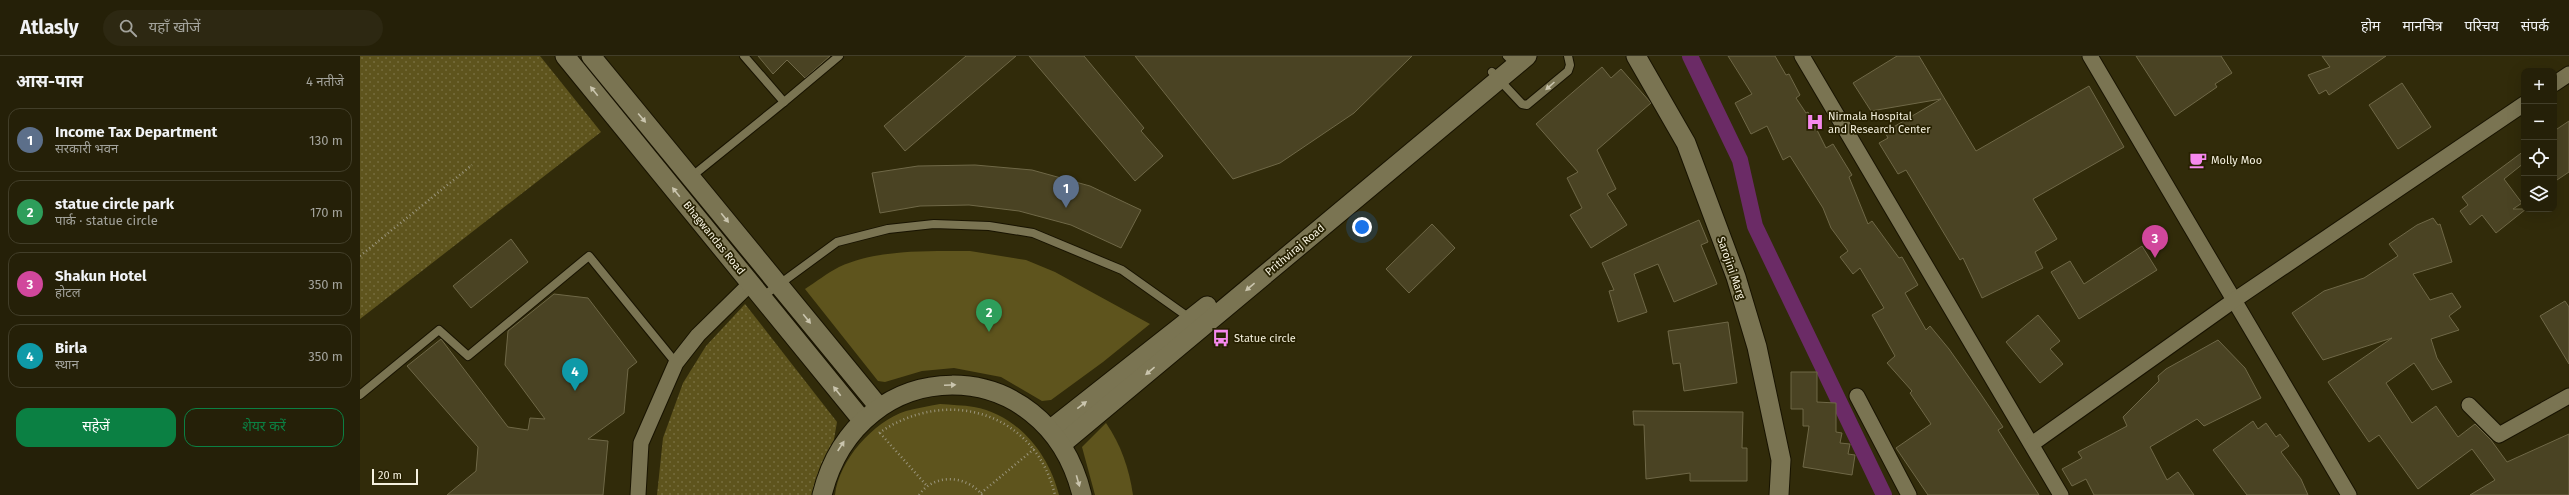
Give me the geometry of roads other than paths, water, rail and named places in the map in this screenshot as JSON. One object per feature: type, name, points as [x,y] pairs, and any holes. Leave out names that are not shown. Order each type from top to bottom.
[{"type":"street","name":"Bhagwandas Road","points":[[565,56],[862,420]]},
{"type":"street","name":"Bhagwandas Road","points":[[591,56],[692,177],[879,407]]},
{"type":"street","name":"Prithviraj Road","points":[[1056,437],[1495,76],[1514,56]]},
{"type":"street","name":"Sarojini Marg","points":[[1636,56],[1686,143],[1736,277],[1757,347],[1779,453],[1779,495]]},
{"type":"street","points":[[1802,56],[2061,495]]},
{"type":"street","points":[[2090,56],[2233,301],[2349,495]]},
{"type":"street","points":[[2557,82],[2569,74]]},
{"type":"street","name":"Prithviraj Road","points":[[1056,437],[1191,319],[1495,76]]},
{"type":"street","points":[[2032,444],[2233,301],[2521,106]]},
{"type":"street","points":[[638,495],[641,443],[676,363],[698,335],[757,290]]},
{"type":"street","points":[[822,495],[827,475],[836,455],[848,436],[862,420],[879,407],[902,394],[928,387],[956,385],[976,387],[1008,397],[1031,411],[1056,437],[1075,468],[1082,495]]},
{"type":"street","points":[[1857,396],[1909,495]]},
{"type":"street","points":[[2469,404],[2499,435],[2569,396]]},
{"type":"lane","points":[[744,56],[784,102]]},
{"type":"lane","points":[[692,177],[838,56]]},
{"type":"lane","points":[[1495,76],[1522,104],[1527,105],[1568,71],[1570,65],[1568,56]]},
{"type":"lane","points":[[757,290],[778,283],[837,242],[881,231],[934,224],[989,226],[1033,233],[1122,270],[1191,319]]},
{"type":"lane","points":[[360,395],[439,330],[468,356],[589,256],[676,363]]},
{"type":"waterway","points":[[1690,56],[1740,160],[1755,226],[1884,495]]},
{"type":"place","name":"Nirmala Hospital and Research Center","points":[[1815,122]]},
{"type":"place","name":"Molly Moo","points":[[2198,160]]},
{"type":"place","name":"Income Tax Department","points":[[1066,208]]},
{"type":"place","name":"Shakun Hotel","points":[[2155,258]]},
{"type":"place","name":"statue circle park","points":[[989,332]]},
{"type":"place","name":"Statue circle","points":[[1221,338]]},
{"type":"place","name":"Birla","points":[[575,391]]}]
